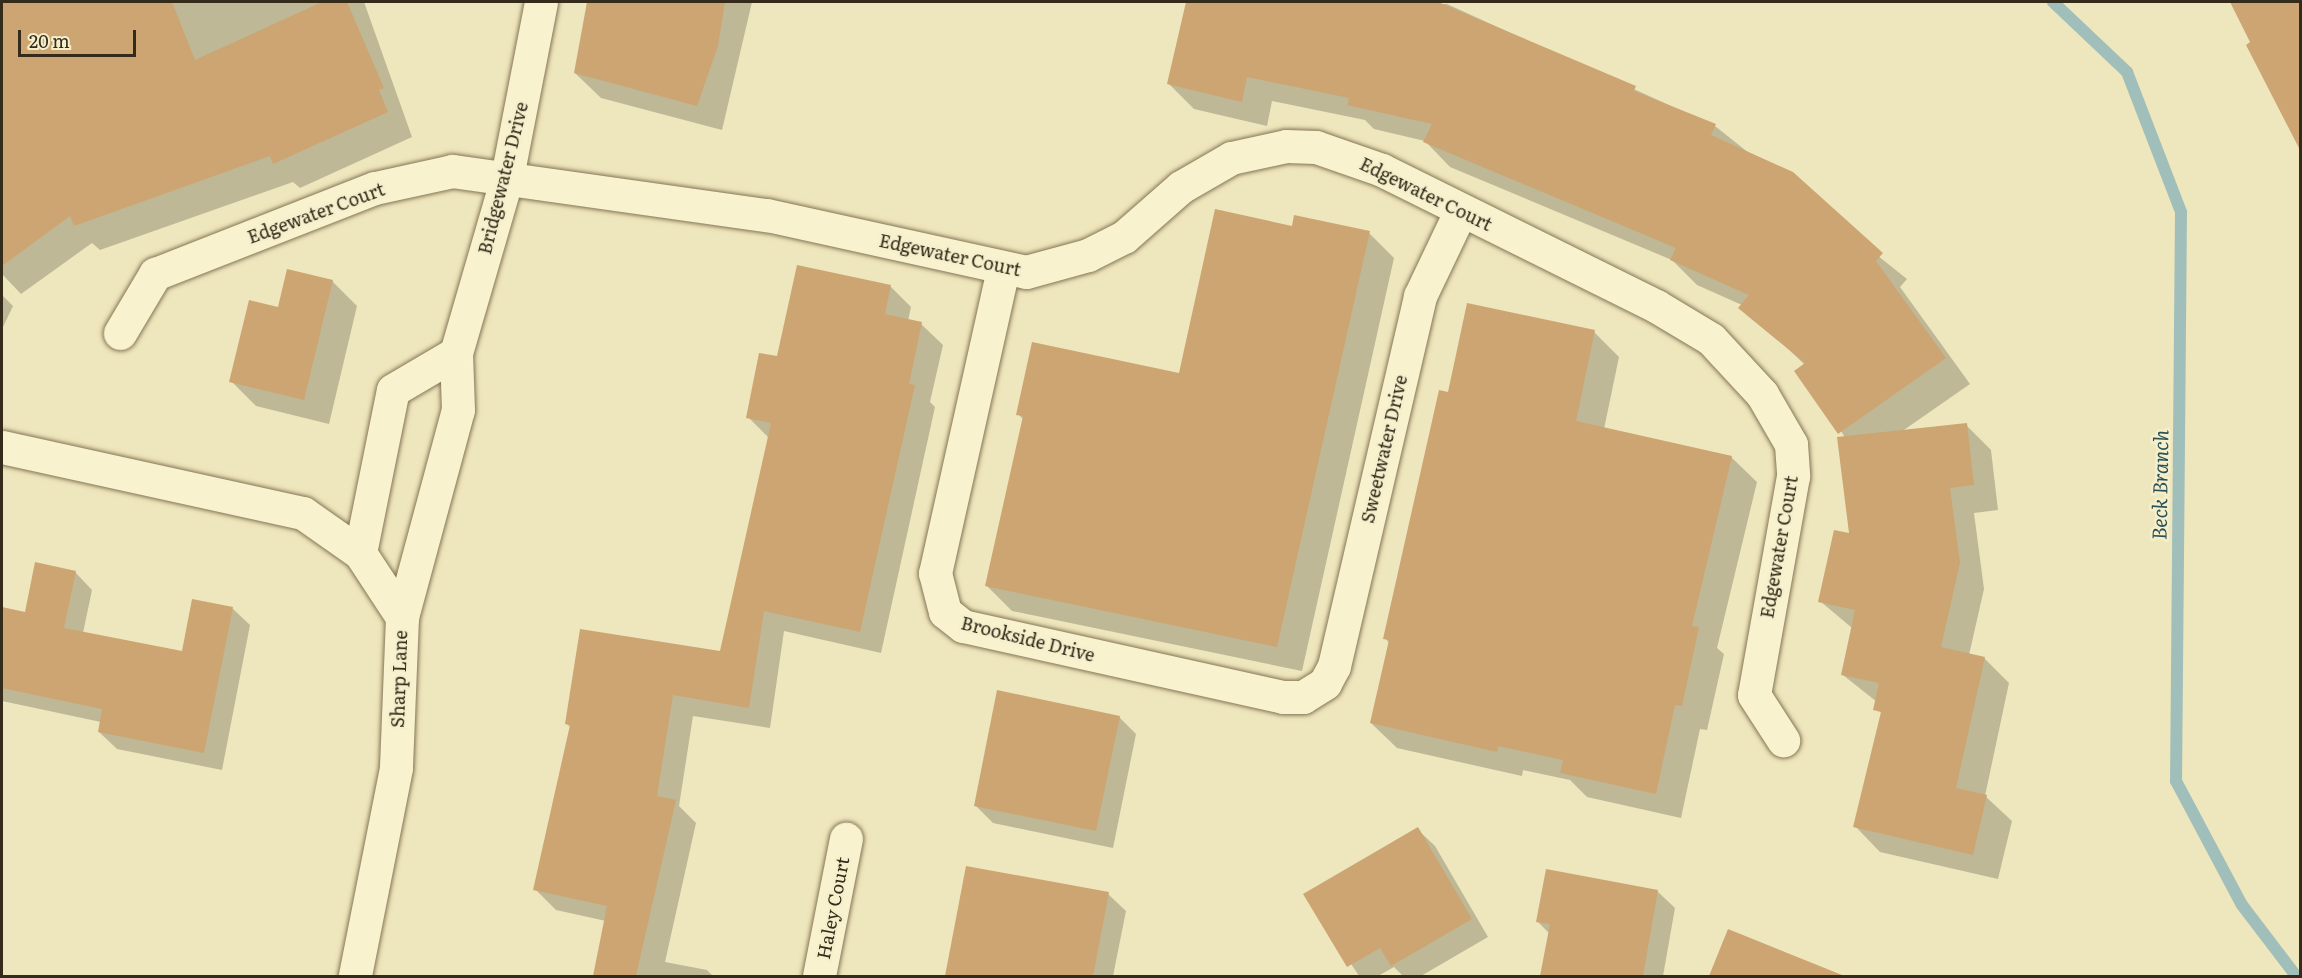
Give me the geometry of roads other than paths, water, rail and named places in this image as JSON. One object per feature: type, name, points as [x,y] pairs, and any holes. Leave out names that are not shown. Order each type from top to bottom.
[{"type":"street","name":"Bridgewater Drive","points":[[402,617],[458,410],[456,353],[507,177],[541,2]]},
{"type":"street","name":"Edgewater Court","points":[[120,333],[155,274],[375,188],[452,171],[767,215],[1003,269],[1026,272],[1088,255],[1124,237],[1207,170],[1231,158],[1286,146],[1349,157],[1656,306],[1711,339],[1762,394],[1781,423],[1791,444],[1793,476],[1754,695],[1783,740]]},
{"type":"street","name":"Sweetwater Drive","points":[[1317,690],[1334,666],[1420,296],[1461,210]]},
{"type":"street","name":"Brookside Drive","points":[[1003,269],[935,573],[945,612],[963,626],[1283,697],[1317,690]]},
{"type":"street","points":[[360,553],[393,390],[456,353]]},
{"type":"street","name":"Sharp Lane","points":[[2,447],[303,513],[360,553],[402,617],[396,768],[355,976]]},
{"type":"street","name":"Haley Court","points":[[819,976],[846,839]]},
{"type":"waterway","name":"Beck Branch","points":[[2053,2],[2127,72],[2181,212],[2176,781],[2242,905],[2296,976]]}]
